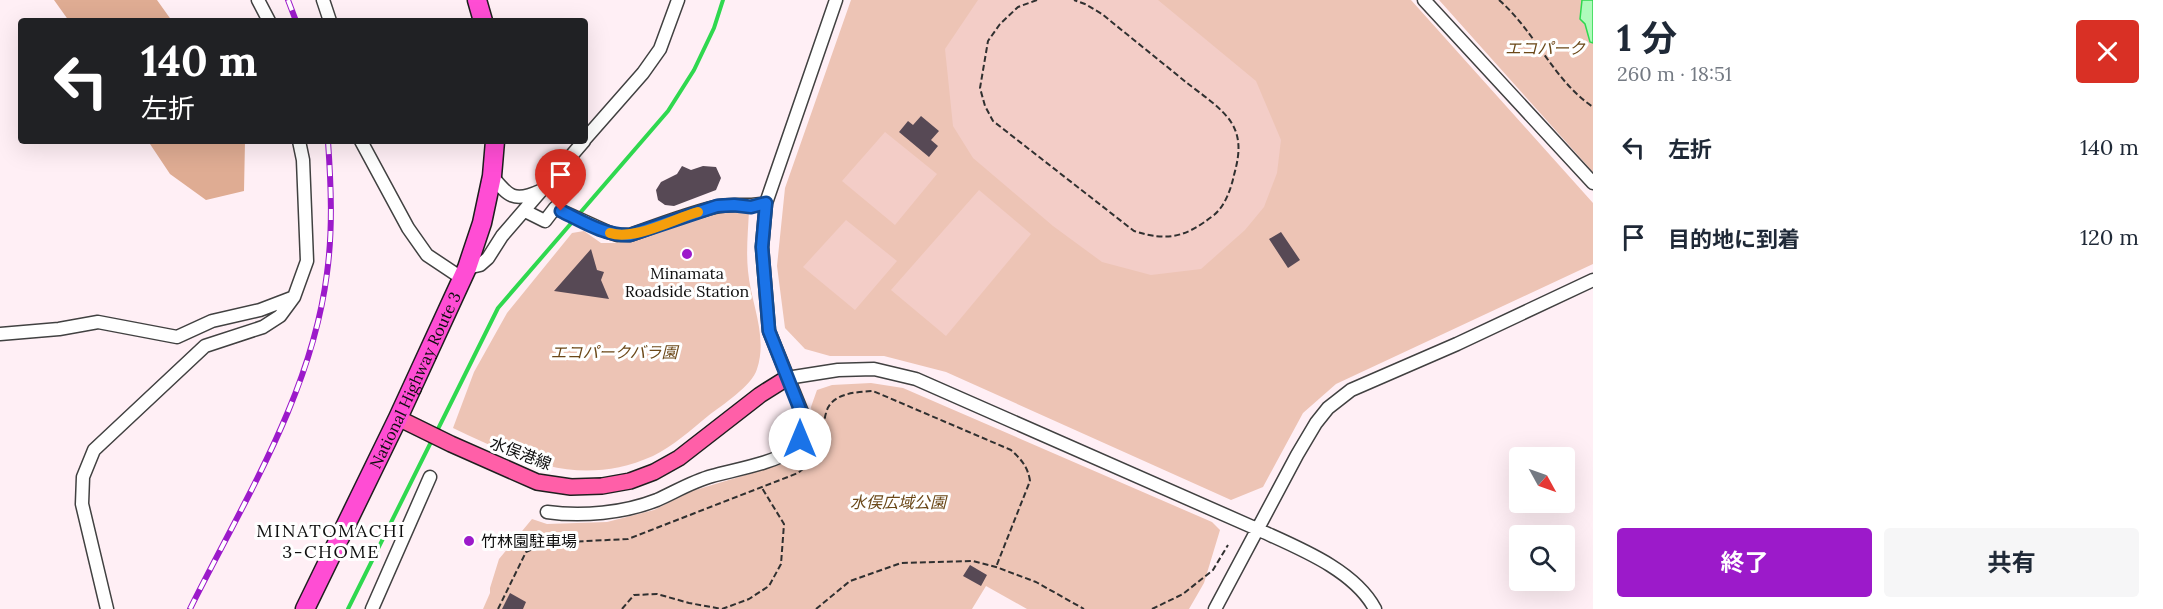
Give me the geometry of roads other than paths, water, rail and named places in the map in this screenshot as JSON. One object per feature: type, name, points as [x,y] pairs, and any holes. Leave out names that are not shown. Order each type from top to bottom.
[{"type":"highway","points":[[477,0],[482,18]]},
{"type":"highway","name":"National Highway Route 3","points":[[305,609],[406,422],[465,274],[482,223],[492,176],[495,144]]},
{"type":"main road","name":"水俣港線","points":[[406,422],[537,482],[571,487],[602,486],[630,481],[654,472],[679,458],[760,395],[787,378]]},
{"type":"street","points":[[258,0],[267,18]]},
{"type":"street","points":[[324,0],[329,18]]},
{"type":"street","points":[[588,135],[643,73],[660,49],[678,0]]},
{"type":"street","points":[[547,512],[568,515],[626,508],[655,500],[708,477],[782,456],[800,439],[804,426],[801,412],[769,331],[762,247],[766,203],[837,0]]},
{"type":"street","points":[[1424,0],[1593,183]]},
{"type":"street","points":[[107,609],[82,504],[83,477],[94,450],[205,346],[263,327],[280,316],[294,297],[307,261],[303,160],[299,144]]},
{"type":"street","points":[[363,144],[408,228],[427,255],[465,274],[488,258],[502,236],[581,144]]},
{"type":"street","points":[[492,176],[506,193],[515,198],[527,197],[541,190]]},
{"type":"street","points":[[525,211],[544,221],[555,208],[617,236],[630,235],[717,206],[751,207],[766,203]]},
{"type":"street","points":[[1215,609],[1316,423],[1328,408],[1350,390],[1457,344],[1593,279]]},
{"type":"street","points":[[0,334],[59,329],[98,322],[177,337],[212,321],[260,310],[294,297]]},
{"type":"street","points":[[787,378],[838,370],[874,369],[915,379],[1312,555],[1341,573],[1375,608]]},
{"type":"street","points":[[372,609],[430,477]]},
{"type":"waterway","points":[[437,431],[498,308],[668,111],[694,70],[714,28],[723,0]]},
{"type":"waterway","points":[[348,609],[433,438]]},
{"type":"railway","points":[[288,0],[295,18]]},
{"type":"railway","points":[[190,609],[273,446],[307,362],[319,318],[329,256],[331,207],[328,144]]},
{"type":"place","name":"Minamata Roadside Station","points":[[687,254]]},
{"type":"place","name":"竹林園駐車場","points":[[469,541]]},
{"type":"district","name":"MINATOMACHI 3-CHOME","points":[[331,540]]},
{"type":"park label","name":"エコパーク","points":[[1545,48]]},
{"type":"park label","name":"エコパークバラ園","points":[[614,352]]},
{"type":"park label","name":"水俣広域公園","points":[[898,502]]}]
